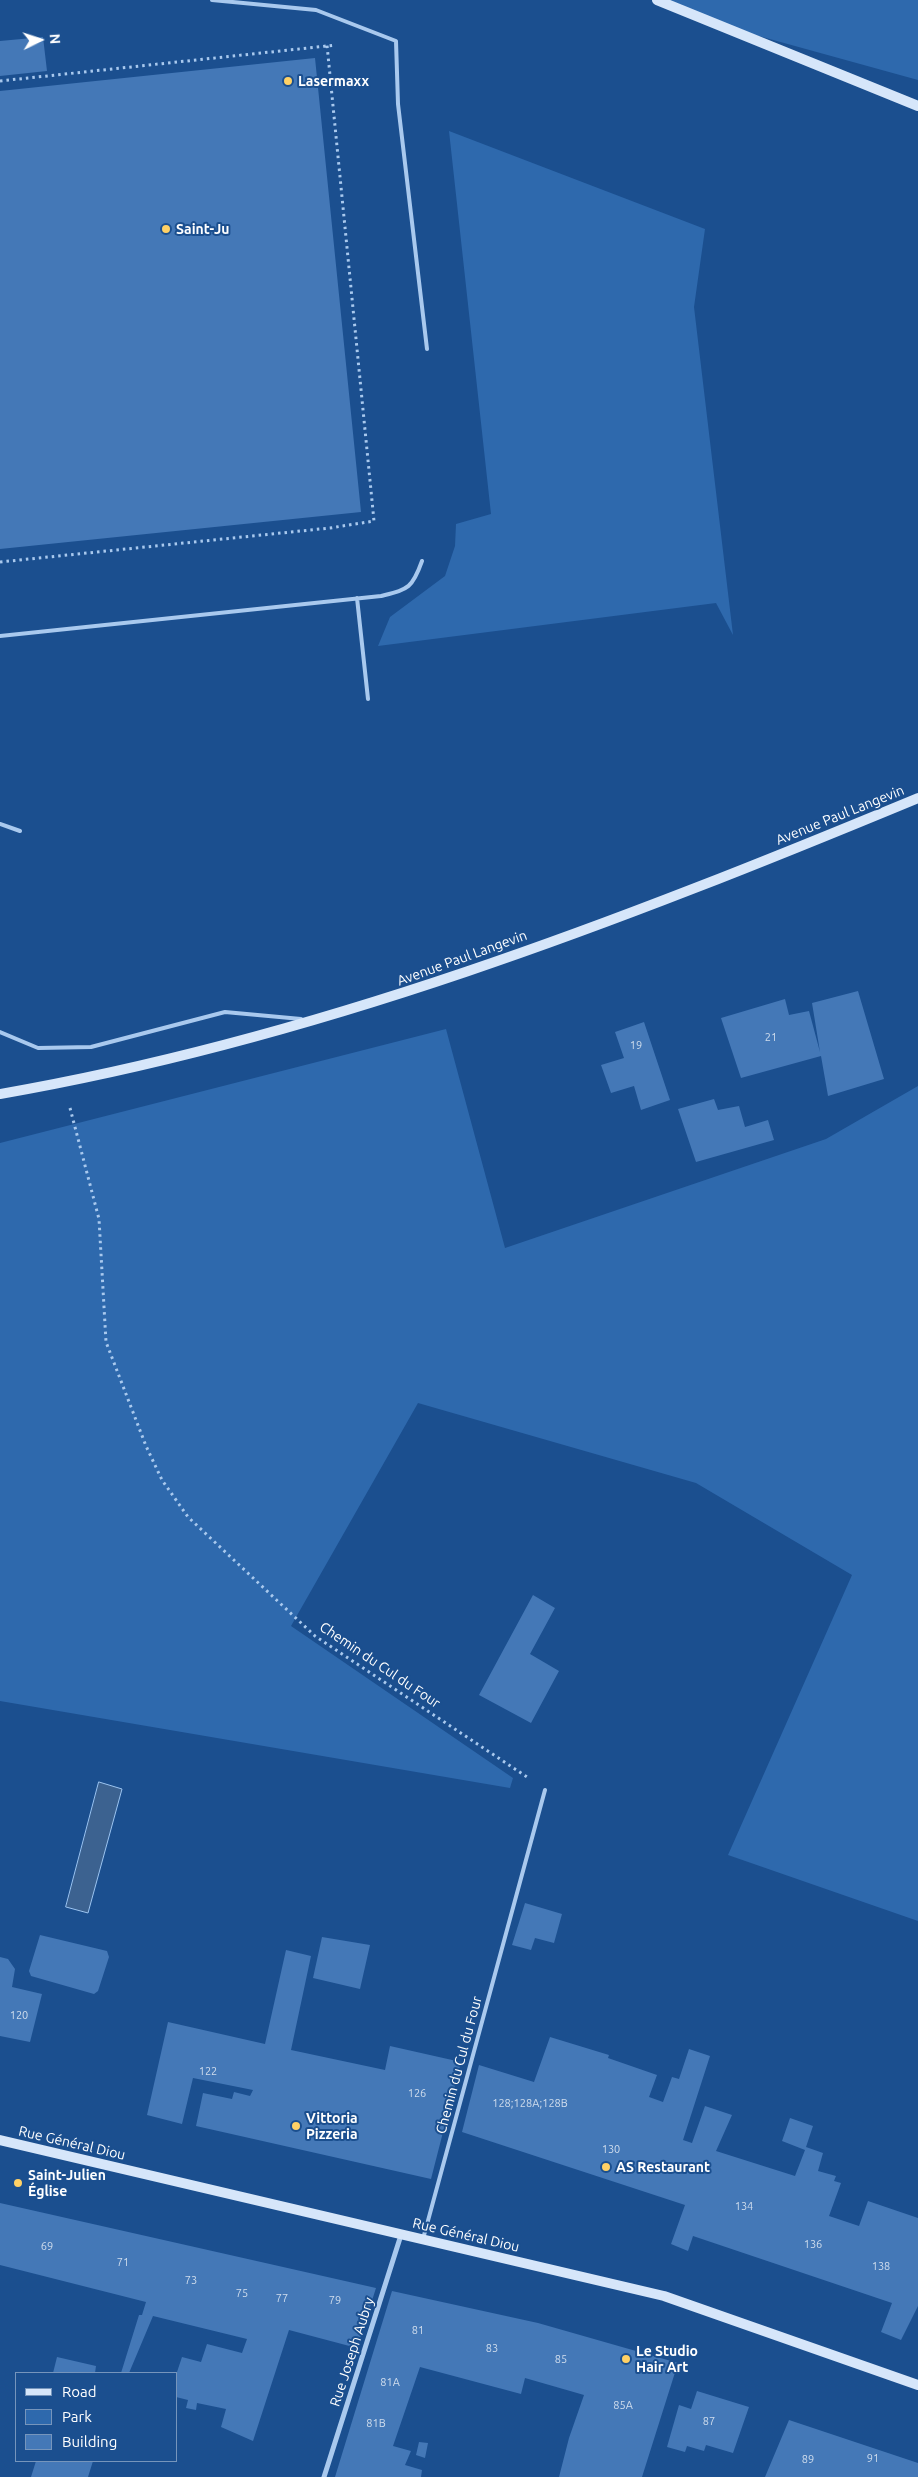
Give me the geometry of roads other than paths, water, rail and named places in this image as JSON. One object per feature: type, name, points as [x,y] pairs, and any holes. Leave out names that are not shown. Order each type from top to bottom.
[{"type":"main road","points":[[657,0],[918,106]]},
{"type":"main road","name":"Avenue Paul Langevin","points":[[0,1094],[63,1083],[199,1052],[395,996],[610,920],[918,798]]},
{"type":"main road","name":"Rue Général Diou","points":[[0,2140],[664,2296],[918,2385]]},
{"type":"street","name":"Rue Joseph Aubry","points":[[324,2477],[401,2235]]},
{"type":"lane","points":[[212,0],[316,10],[396,41],[398,104],[427,348]]},
{"type":"lane","points":[[0,636],[357,598],[405,590],[416,578],[422,562]]},
{"type":"lane","points":[[357,598],[368,698]]},
{"type":"lane","points":[[0,824],[20,831]]},
{"type":"lane","points":[[0,1032],[38,1048],[91,1047],[225,1012],[313,1020]]},
{"type":"lane","name":"Chemin du Cul du Four","points":[[422,2239],[546,1790]]},
{"type":"place","name":"Lasermaxx","points":[[288,81]]},
{"type":"place","name":"Saint-Ju","points":[[166,229]]},
{"type":"place","name":"Vittoria Pizzeria","points":[[296,2126]]},
{"type":"place","name":"AS Restaurant","points":[[606,2167]]},
{"type":"place","name":"Saint-Julien Église","points":[[18,2183]]},
{"type":"place","name":"Le Studio Hair Art","points":[[626,2359]]}]
